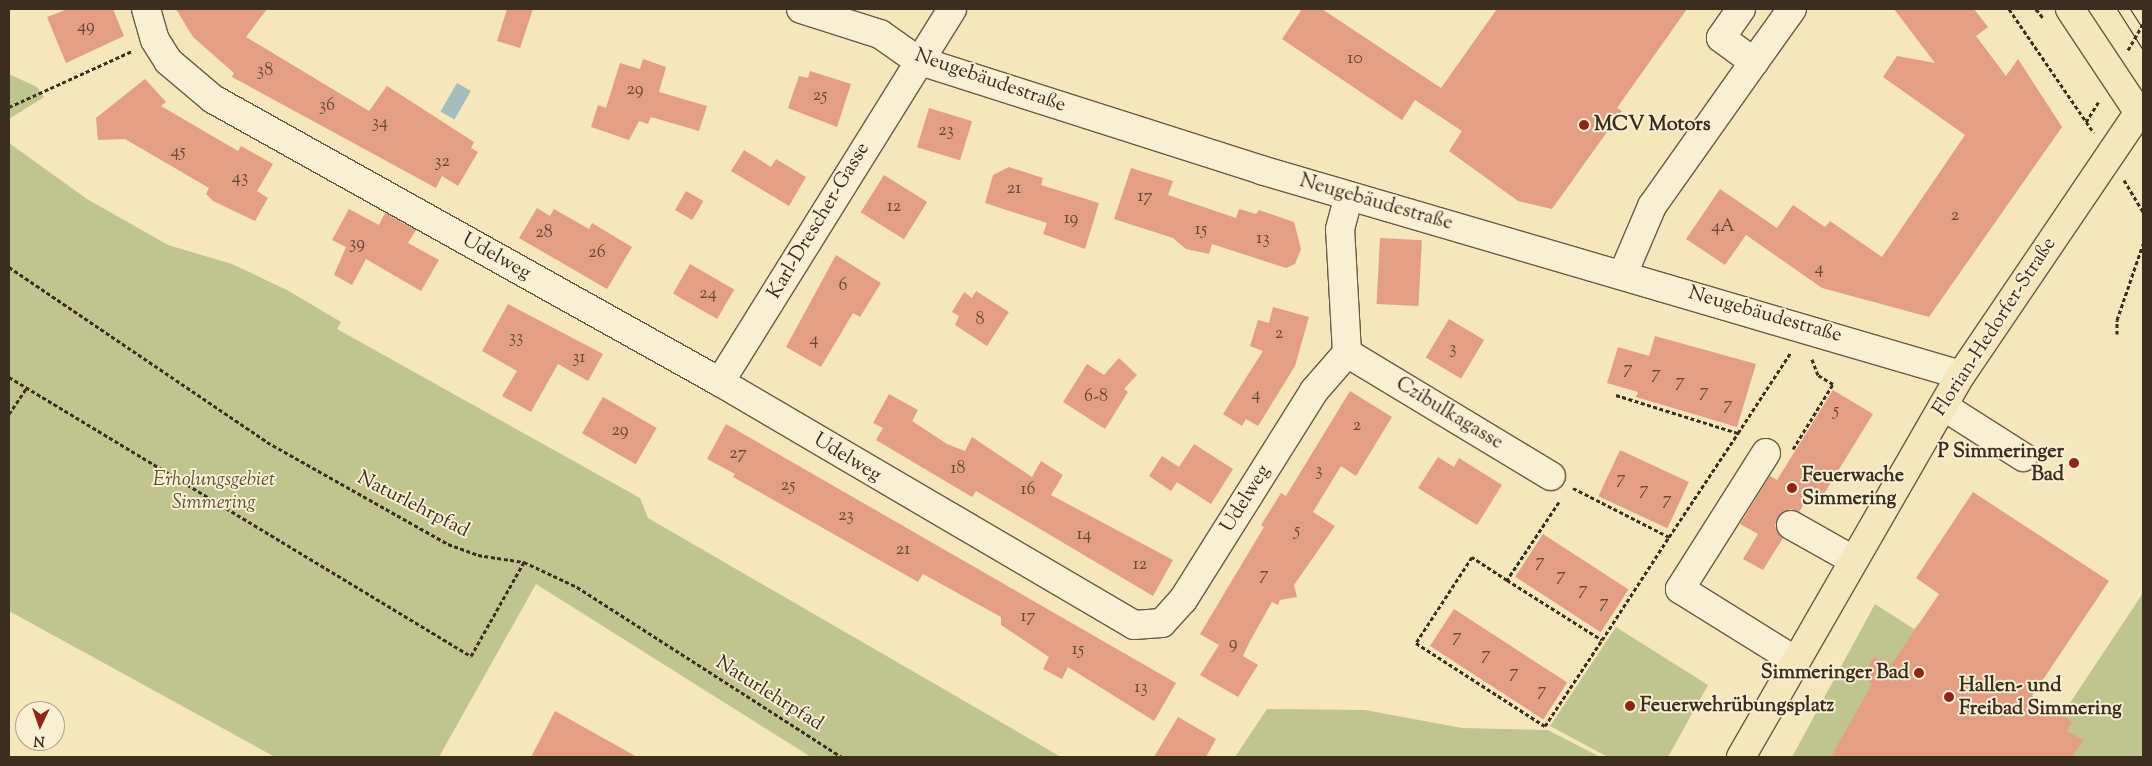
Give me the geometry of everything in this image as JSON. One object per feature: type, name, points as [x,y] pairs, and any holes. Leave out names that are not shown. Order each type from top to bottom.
[{"type":"main road","points":[[2070,9],[2142,112]]},
{"type":"main road","name":"Florian-Hedorfer-Straße","points":[[1740,757],[1794,660],[1961,375],[2108,154],[2142,112]]},
{"type":"street","name":"Udelweg","points":[[146,9],[155,40],[182,75],[213,100],[720,382],[1112,614],[1148,626],[1162,623],[1183,600],[1314,391],[1347,352]]},
{"type":"street","name":"Neugebäudestraße","points":[[801,9],[880,34],[917,60],[1349,196],[1814,329],[1961,375]]},
{"type":"street","name":"Karl-Drescher-Gasse","points":[[720,382],[917,60],[952,9]]},
{"type":"street","points":[[1741,9],[1721,38],[1754,62]]},
{"type":"street","points":[[1623,274],[1652,206],[1792,9]]},
{"type":"street","points":[[1347,352],[1340,229],[1349,196]]},
{"type":"street","name":"Czibulkagasse","points":[[1347,352],[1551,476]]},
{"type":"street","points":[[1943,406],[2023,457]]},
{"type":"street","points":[[1780,451],[1680,589],[1794,660]]},
{"type":"street","points":[[1791,525],[1852,560]]},
{"type":"path","points":[[2009,9],[2108,154],[2142,208]]},
{"type":"path","points":[[9,107],[155,40]]},
{"type":"path","points":[[2117,334],[2117,320],[2143,244]]},
{"type":"path","name":"Naturlehrpfad","points":[[9,267],[267,442],[448,544],[478,555],[524,562],[577,587],[842,757]]},
{"type":"path","points":[[1602,640],[1472,557],[1416,642],[1545,726],[1602,640],[1669,537],[1738,433],[1814,329]]},
{"type":"path","points":[[1780,451],[1833,384],[1818,375],[1811,357],[1805,356],[1814,329]]},
{"type":"path","points":[[9,377],[471,656],[524,562]]},
{"type":"path","points":[[9,414],[27,388]]},
{"type":"path","points":[[1616,395],[1738,433]]},
{"type":"path","points":[[1508,580],[1569,486],[1669,537]]},
{"type":"green space","points":[[9,74],[37,87],[44,97],[9,119]]},
{"type":"green space","name":"Erholungsgebiet Simmering","points":[[9,143],[87,199],[168,245],[232,264],[287,290],[341,322],[337,329],[640,498],[648,518],[1061,757],[811,757],[536,584],[439,757],[275,757],[9,611]]},
{"type":"green space","name":"Simmeringer Bad","points":[[2143,593],[2143,757],[1792,757],[1875,604],[1914,629],[1919,623],[2062,715]]},
{"type":"green space","name":"Feuerwehrübungsplatz","points":[[1616,627],[1708,685],[1668,757],[1608,757],[1550,726]]},
{"type":"green space","points":[[1267,709],[1365,710],[1462,728],[1548,730],[1600,757],[1235,757]]},
{"type":"water","points":[[457,83],[471,91],[454,120],[440,112]]},
{"type":"building","points":[[68,9],[113,9],[124,36],[66,63],[47,17]]},
{"type":"building","points":[[176,9],[267,9],[246,37],[369,111],[387,86],[474,142],[471,148],[478,152],[458,186],[442,176],[436,188],[232,77],[234,73],[193,37]]},
{"type":"building","points":[[507,9],[533,9],[520,48],[497,41]]},
{"type":"building","points":[[1302,9],[1322,9],[1441,88],[1497,9],[1687,9],[1617,108],[1622,111],[1552,209],[1518,201],[1449,151],[1462,131],[1415,100],[1402,120],[1282,39]]},
{"type":"building","points":[[1894,9],[1974,9],[1988,27],[1976,36],[2006,76],[2018,59],[2062,127],[1929,317],[1822,288],[1746,235],[1725,265],[1686,239],[1720,189],[1777,228],[1793,205],[1825,227],[1830,221],[1882,257],[1965,135],[1883,77],[1897,56],[1935,63]]},
{"type":"building","points":[[643,59],[666,67],[659,92],[707,106],[699,131],[651,117],[648,124],[639,121],[629,140],[591,127],[598,105],[606,108],[620,63],[640,69]]},
{"type":"building","points":[[810,71],[851,84],[837,127],[788,108],[799,76],[808,78]]},
{"type":"building","points":[[145,79],[166,102],[161,106],[238,151],[241,146],[273,164],[257,191],[268,198],[255,221],[213,201],[206,194],[209,188],[125,139],[98,140],[96,118]]},
{"type":"building","points":[[929,108],[972,121],[960,160],[917,147]]},
{"type":"building","points":[[744,150],[771,167],[776,159],[806,177],[789,206],[731,171]]},
{"type":"building","points":[[1009,167],[1043,178],[1041,185],[1099,203],[1085,249],[1043,234],[1047,223],[985,203],[993,175]]},
{"type":"building","points":[[1131,168],[1173,181],[1168,195],[1236,218],[1239,209],[1256,214],[1259,210],[1294,222],[1301,249],[1295,264],[1286,268],[1212,244],[1209,254],[1186,249],[1173,238],[1114,219]]},
{"type":"building","points":[[884,175],[927,202],[904,239],[861,212]]},
{"type":"building","points":[[686,191],[703,201],[692,220],[675,210]]},
{"type":"building","points":[[537,208],[550,216],[554,209],[589,229],[592,223],[632,247],[607,289],[519,238]]},
{"type":"building","points":[[349,209],[379,225],[385,213],[416,230],[408,243],[439,260],[421,291],[366,259],[352,285],[334,275],[346,247],[332,240]]},
{"type":"building","points":[[1380,238],[1422,240],[1418,306],[1377,304]]},
{"type":"building","points":[[836,255],[881,283],[860,317],[853,313],[821,367],[786,347]]},
{"type":"building","points":[[690,264],[734,290],[717,319],[673,293]]},
{"type":"building","points":[[976,291],[1009,312],[987,346],[955,325],[959,316],[952,312],[964,292],[972,298]]},
{"type":"building","points":[[508,304],[603,354],[588,381],[558,364],[531,412],[502,396],[517,371],[482,351]]},
{"type":"building","points":[[1273,307],[1309,317],[1295,366],[1258,426],[1246,419],[1242,426],[1223,414],[1263,351],[1250,346],[1258,320],[1269,323]]},
{"type":"building","points":[[1449,319],[1484,340],[1461,379],[1426,358]]},
{"type":"building","points":[[1655,336],[1756,364],[1737,427],[1636,397],[1638,392],[1607,383],[1618,347],[1649,356]]},
{"type":"building","points":[[1119,358],[1137,375],[1124,389],[1128,392],[1105,429],[1063,402],[1087,364],[1104,375]]},
{"type":"building","name":"Feuerwache Simmering","points":[[1833,390],[1873,414],[1817,505],[1807,499],[1799,512],[1790,509],[1778,517],[1775,526],[1783,538],[1763,570],[1743,559],[1758,534],[1740,524],[1770,476],[1777,480]]},
{"type":"building","points":[[1350,391],[1392,417],[1356,476],[1341,466],[1313,512],[1335,526],[1294,585],[1297,597],[1280,600],[1278,605],[1272,602],[1243,656],[1258,665],[1238,697],[1200,675],[1219,645],[1200,634],[1264,527],[1261,525],[1281,493],[1286,496]]},
{"type":"building","points":[[889,394],[918,410],[912,421],[947,444],[965,451],[972,437],[1032,477],[1041,461],[1063,475],[1051,495],[1173,560],[1153,596],[976,491],[972,497],[876,440],[883,428],[873,423]]},
{"type":"building","points":[[603,397],[657,428],[636,464],[582,433]]},
{"type":"building","points":[[726,424],[1176,683],[1154,721],[1068,667],[1062,679],[1043,669],[1049,657],[1001,625],[1001,617],[923,574],[918,582],[733,477],[735,474],[707,459]]},
{"type":"building","points":[[1194,444],[1233,469],[1211,504],[1177,482],[1171,491],[1149,476],[1162,456],[1179,467]]},
{"type":"building","points":[[1620,450],[1689,482],[1667,528],[1598,496]]},
{"type":"building","points":[[1438,457],[1454,467],[1459,458],[1502,485],[1477,525],[1418,488]]},
{"type":"building","points":[[1973,492],[2109,581],[2032,696],[2072,722],[2067,731],[2083,740],[2072,757],[1831,757],[1872,684],[1862,676],[1874,657],[1892,664],[1939,594],[1916,578]]},
{"type":"building","points":[[1543,534],[1629,590],[1601,632],[1515,577]]},
{"type":"building","points":[[1454,609],[1567,683],[1543,719],[1430,646]]},
{"type":"building","points":[[555,711],[637,757],[531,757]]},
{"type":"building","points":[[1178,717],[1216,739],[1206,757],[1154,757]]},
{"type":"tram line","points":[[2117,9],[2143,50]]},
{"type":"tram line","points":[[2130,9],[2143,29]]},
{"type":"place","name":"MCV Motors","points":[[1584,125]]},
{"type":"place","name":"P Simmeringer Bad","points":[[2074,463]]},
{"type":"place","name":"Feuerwache Simmering","points":[[1792,488]]},
{"type":"place","name":"Simmeringer Bad","points":[[1919,673]]},
{"type":"place","name":"Hallen- und Freibad Simmering","points":[[1949,697]]},
{"type":"place","name":"Feuerwehrübungsplatz","points":[[1630,706]]}]
